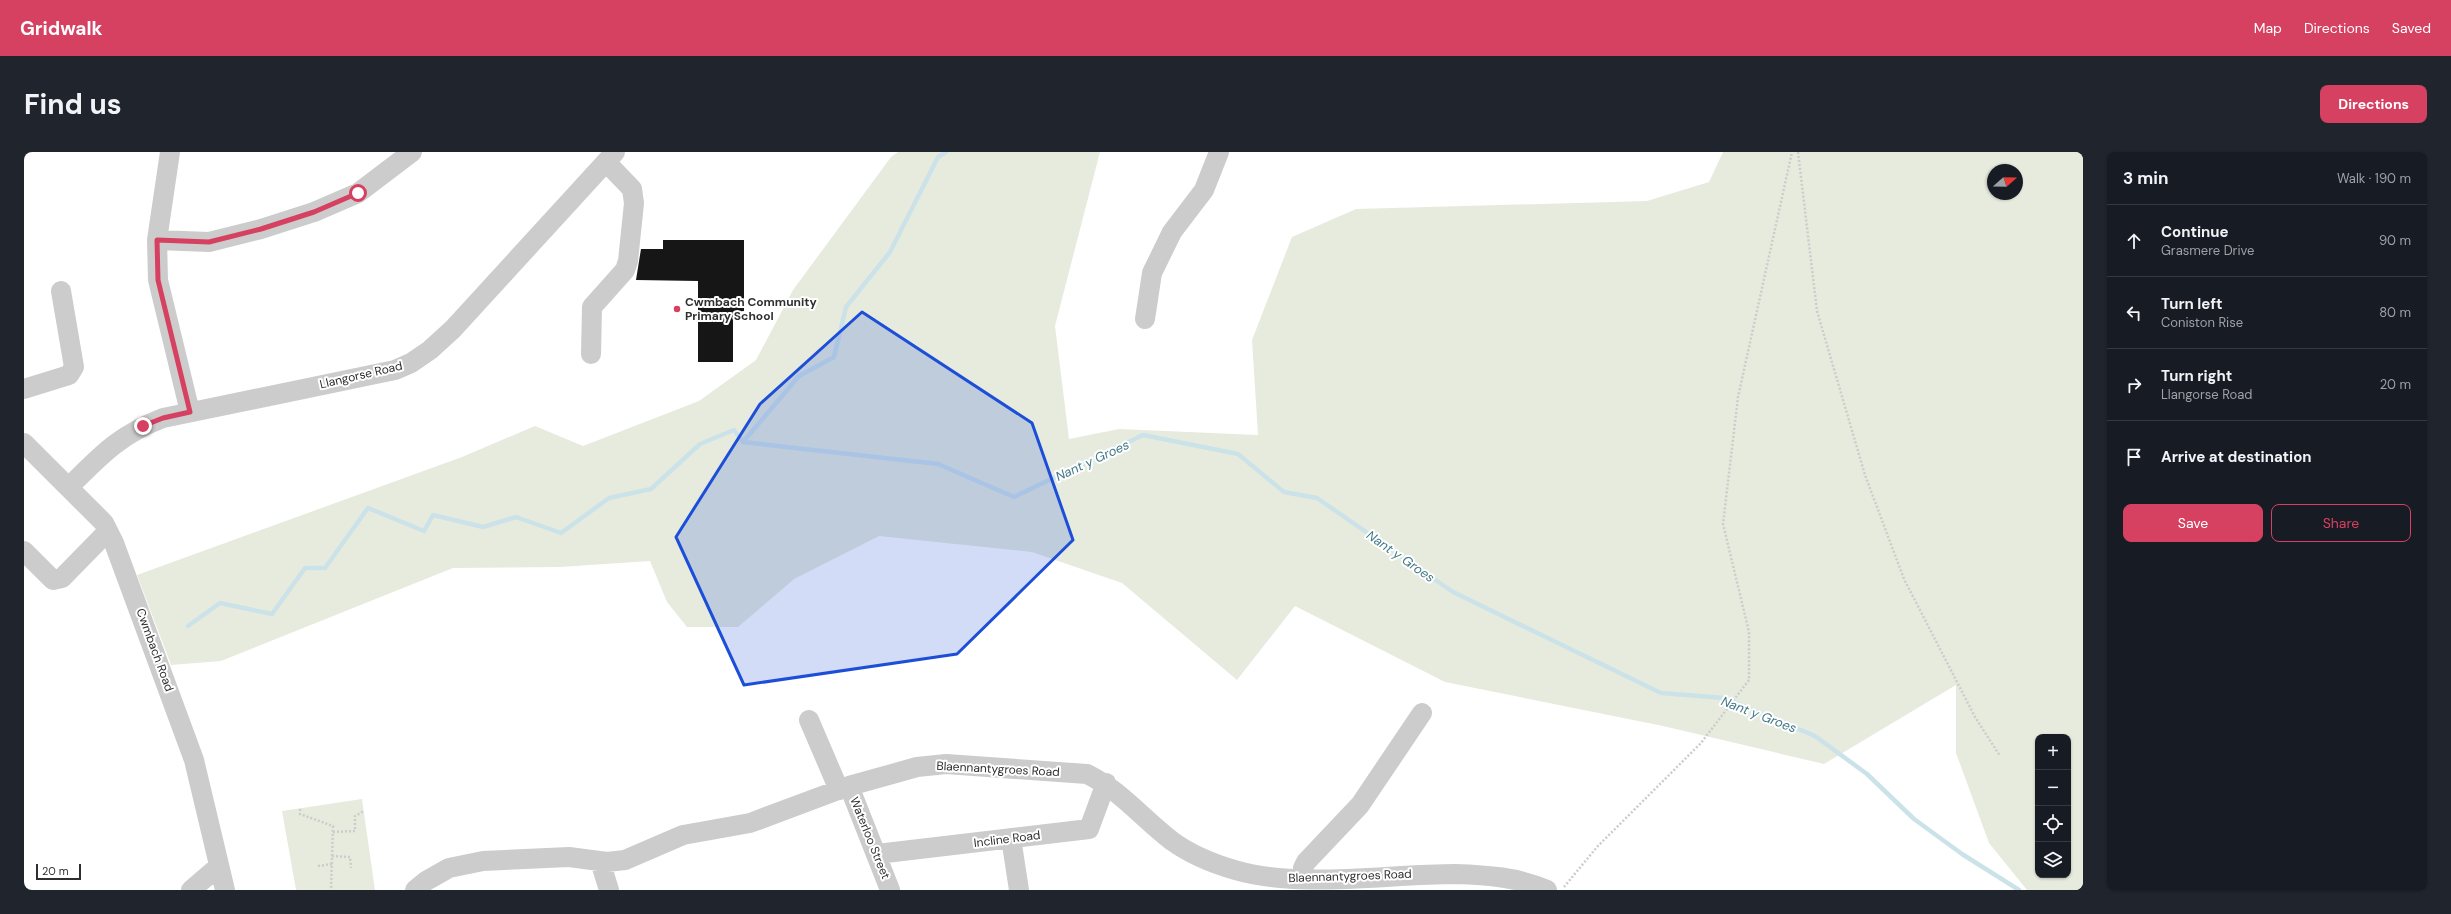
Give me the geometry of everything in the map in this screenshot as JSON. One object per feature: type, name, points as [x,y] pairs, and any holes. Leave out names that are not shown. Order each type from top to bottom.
[{"type":"street","points":[[170,152],[157,240],[158,280],[190,412]]},
{"type":"street","points":[[157,240],[209,242],[261,229],[314,212],[358,193],[412,152]]},
{"type":"street","points":[[1145,319],[1152,273],[1172,232],[1204,190],[1219,152]]},
{"type":"street","points":[[591,354],[592,307],[626,270],[634,203],[632,189],[610,157]]},
{"type":"street","name":"Llangorse Road","points":[[68,487],[109,446],[127,434],[163,418],[395,370],[411,363],[453,329],[610,157]]},
{"type":"street","points":[[24,388],[69,374],[74,367],[61,291]]},
{"type":"street","name":"Cwmbach Road","points":[[24,443],[104,523],[108,531],[150,635],[194,760],[226,890]]},
{"type":"street","points":[[24,551],[53,580],[62,578],[108,531]]},
{"type":"street","points":[[1304,879],[1303,868],[1306,862],[1360,805],[1422,713]]},
{"type":"street","name":"Waterloo Street","points":[[809,720],[876,854],[890,890]]},
{"type":"street","name":"Blaennantygroes Road","points":[[415,890],[426,881],[449,868],[483,861],[569,857],[600,861],[624,860],[683,835],[750,823],[844,788],[917,767],[946,764],[1087,774],[1106,783],[1173,842],[1205,859],[1236,870],[1275,877],[1304,879],[1413,874],[1494,875],[1546,890]]},
{"type":"street","name":"Incline Road","points":[[876,854],[1089,829],[1106,783]]},
{"type":"street","points":[[1011,838],[1018,890]]},
{"type":"street","points":[[600,861],[609,890]]},
{"type":"street","points":[[191,890],[219,866]]},
{"type":"path","points":[[1561,890],[1596,847],[1701,743],[1749,680],[1749,632],[1723,524],[1738,397],[1792,152]]},
{"type":"path","points":[[1798,152],[1817,311],[1865,475],[1904,579],[1976,717],[2000,756]]},
{"type":"path","points":[[300,809],[300,814],[333,826],[331,890]]},
{"type":"path","points":[[333,832],[355,831],[355,816],[364,811]]},
{"type":"path","points":[[332,856],[350,857],[351,868]]},
{"type":"path","points":[[318,866],[332,864]]},
{"type":"highlighted area","points":[[862,312],[1032,423],[1073,540],[957,654],[744,685],[676,537],[760,404]]},
{"type":"shaded area","points":[[898,152],[1100,152],[1055,326],[1069,439],[1119,429],[1258,435],[1252,340],[1292,237],[1356,209],[1647,201],[1709,182],[1723,152],[2083,152],[2083,890],[2027,890],[1989,843],[1956,753],[1956,685],[1824,764],[1663,726],[1445,682],[1295,606],[1237,680],[1122,583],[1032,552],[879,536],[794,579],[738,627],[687,627],[667,602],[650,561],[560,567],[453,568],[221,661],[171,665],[137,575],[462,457],[535,426],[583,446],[699,401],[756,360],[793,290],[891,157]]},
{"type":"shaded area","points":[[362,799],[375,890],[296,890],[282,811]]},
{"type":"building","points":[[663,240],[744,240],[744,311],[733,312],[733,362],[698,362],[698,281],[636,280],[641,249],[663,249]]},
{"type":"waterway","points":[[188,626],[220,603],[272,614],[305,568],[325,568],[368,508],[424,531],[433,515],[483,527],[516,517],[561,533],[609,498],[651,489],[700,444],[734,430],[743,442],[799,376],[834,357],[846,307],[890,252],[938,157],[946,152]]},
{"type":"waterway","name":"Nant y Groes","points":[[743,442],[938,464],[1014,497],[1143,435],[1238,454],[1284,492],[1317,498],[1453,592],[1661,693],[1724,698],[1815,736],[1867,774],[1914,819],[1962,854],[2019,890]]},
{"type":"place","name":"Cwmbach Community Primary School","points":[[677,309]]},
{"type":"route","points":[[143,426],[163,418],[190,412],[158,280],[157,240],[209,242],[261,229],[314,212],[358,193]]}]
